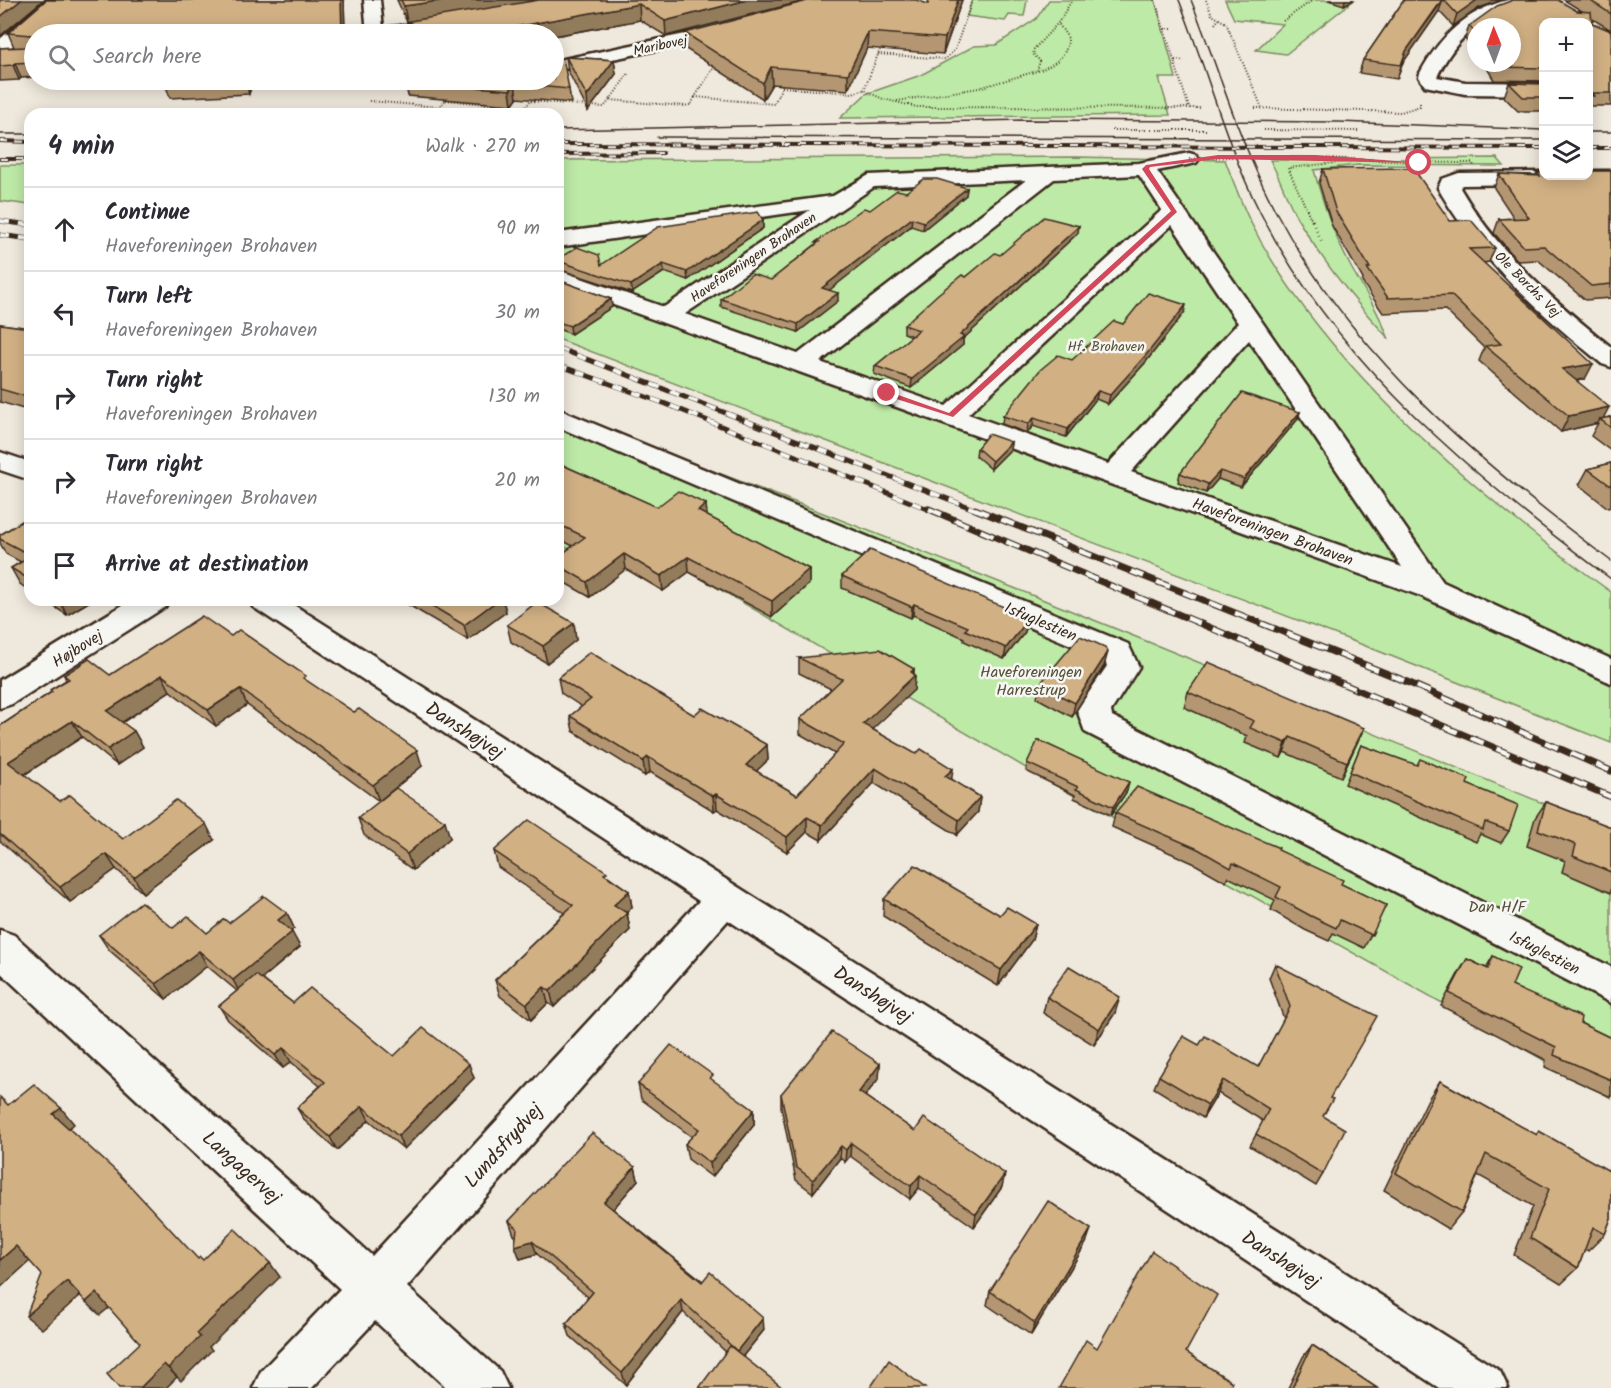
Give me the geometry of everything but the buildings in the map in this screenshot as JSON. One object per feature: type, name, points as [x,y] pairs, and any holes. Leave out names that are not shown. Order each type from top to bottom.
[{"type":"street","points":[[28,24],[56,0]]},
{"type":"street","points":[[372,0],[376,24]]},
{"type":"street","points":[[1538,0],[1493,8],[1460,28],[1428,77],[1432,82],[1465,88],[1539,89]]},
{"type":"street","points":[[453,24],[475,21]]},
{"type":"street","name":"Maribovej","points":[[564,64],[702,37],[745,26]]},
{"type":"street","points":[[0,48],[24,27]]},
{"type":"street","points":[[0,56],[23,55]]},
{"type":"street","name":"Haveforeningen Brohaven","points":[[667,315],[869,181],[1145,169],[1148,166],[1189,159]]},
{"type":"street","points":[[1145,169],[1432,589]]},
{"type":"street","points":[[802,363],[1049,173]]},
{"type":"street","name":"Ole Borchs Vej","points":[[1611,177],[1459,179],[1449,183],[1449,188],[1470,223],[1495,252],[1572,327],[1611,359]]},
{"type":"street","name":"Haveforeningen Brohaven","points":[[564,239],[839,200]]},
{"type":"street","points":[[951,416],[1174,211]]},
{"type":"street","name":"Haveforeningen Brohaven","points":[[564,279],[1432,589],[1611,672]]},
{"type":"street","points":[[1114,474],[1251,323]]},
{"type":"street","name":"Isfuglestien","points":[[564,420],[1117,652],[1123,667],[1094,710],[1097,723],[1611,986]]},
{"type":"street","points":[[0,460],[24,470]]},
{"type":"street","name":"Højbovej","points":[[0,696],[144,606]]},
{"type":"street","name":"Danshøjvej","points":[[273,606],[1483,1388]]},
{"type":"street","name":"Lundsfrydvej","points":[[278,1388],[374,1288],[725,898]]},
{"type":"street","name":"Langagervej","points":[[0,947],[483,1388]]},
{"type":"path","points":[[878,54],[945,59],[955,50],[972,0]]},
{"type":"path","points":[[1037,71],[1040,61],[1033,54],[1034,49],[1058,23],[1072,0]]},
{"type":"path","points":[[1155,0],[1189,108]]},
{"type":"path","points":[[1206,0],[1212,15],[1226,23],[1262,108]]},
{"type":"path","points":[[1283,21],[1313,0]]},
{"type":"path","points":[[1215,24],[1219,19]]},
{"type":"path","points":[[890,101],[960,92],[1050,66],[1069,45],[1070,38],[1067,31],[1058,23]]},
{"type":"path","points":[[1165,28],[1172,29]]},
{"type":"path","points":[[610,100],[691,105],[723,53],[702,37]]},
{"type":"path","points":[[864,90],[882,44]]},
{"type":"path","points":[[530,100],[604,107],[633,67],[622,53]]},
{"type":"path","points":[[1175,60],[1184,61]]},
{"type":"path","points":[[695,97],[774,104],[787,78]]},
{"type":"path","points":[[1254,108],[1411,110],[1420,106],[1423,89],[1432,82]]},
{"type":"path","points":[[782,87],[852,93],[864,90],[890,101],[917,107],[1200,108]]},
{"type":"path","points":[[369,101],[439,107],[452,93]]},
{"type":"path","points":[[446,100],[525,108],[536,93]]},
{"type":"path","points":[[1112,130],[1208,130]]},
{"type":"path","points":[[1264,130],[1360,131]]},
{"type":"path","points":[[1189,159],[1305,157],[1352,161],[1472,163],[1476,167]]},
{"type":"path","points":[[1322,243],[1288,168],[1352,161]]},
{"type":"green space","points":[[972,0],[1027,0],[1024,16],[1009,15],[1005,21],[967,16]]},
{"type":"green space","points":[[1049,0],[1155,0],[1176,78],[1159,78],[1170,115],[840,118],[866,94],[921,75],[974,46],[996,45],[1036,19]]},
{"type":"green space","points":[[1225,0],[1354,0],[1286,54],[1256,50],[1283,24],[1234,19]]},
{"type":"green space","name":"Hf. Brohaven","points":[[1076,157],[1225,160],[1249,219],[1280,273],[1318,326],[1361,376],[1408,425],[1458,471],[1510,515],[1611,592],[1611,743],[1363,645],[564,341],[564,160]]},
{"type":"green space","points":[[1497,158],[1504,166],[1358,165],[1314,170],[1325,208],[1340,245],[1389,339],[1351,296],[1317,250],[1297,218],[1270,160]]},
{"type":"green space","points":[[0,165],[24,165],[24,204],[0,201]]},
{"type":"green space","name":"Dan H/F","points":[[564,415],[955,565],[1611,831],[1611,1098],[1057,786],[690,572],[635,536],[596,561],[564,547]]},
{"type":"tram line","points":[[1179,0],[1223,121]]},
{"type":"tram line","points":[[1191,0],[1236,121]]},
{"type":"tram line","points":[[564,130],[1024,120],[1223,121]]},
{"type":"tram line","points":[[1223,121],[1236,121]]},
{"type":"tram line","points":[[1223,121],[1229,139]]},
{"type":"tram line","points":[[1236,121],[1339,122],[1539,130]]},
{"type":"tram line","points":[[1236,121],[1243,139]]},
{"type":"tram line","points":[[1593,132],[1611,132]]},
{"type":"tram line","points":[[0,134],[24,134]]},
{"type":"tram line","points":[[657,137],[1229,139]]},
{"type":"tram line","points":[[1229,139],[1243,139]]},
{"type":"tram line","points":[[1229,139],[1260,212],[1292,268],[1329,320],[1369,369],[1461,459],[1611,579]]},
{"type":"tram line","points":[[1243,139],[1539,140]]},
{"type":"tram line","points":[[1243,139],[1262,185],[1306,263],[1342,313],[1381,360],[1468,446],[1562,524],[1611,561]]},
{"type":"railway","points":[[0,141],[24,142]]},
{"type":"railway","points":[[564,144],[1539,148]]},
{"type":"railway","points":[[1593,148],[1611,148]]},
{"type":"railway","points":[[564,154],[663,153]]},
{"type":"railway","points":[[0,159],[24,159]]},
{"type":"railway","points":[[2,221],[0,221],[24,224]]},
{"type":"railway","points":[[0,235],[24,238]]},
{"type":"railway","points":[[564,350],[979,511]]},
{"type":"railway","points":[[564,367],[666,404],[933,511]]},
{"type":"railway","points":[[929,509],[1611,797]]},
{"type":"railway","points":[[975,509],[1398,678],[1611,771]]},
{"type":"route","points":[[887,393],[951,416],[1174,211],[1145,169],[1148,166],[1218,157],[1316,157],[1386,163],[1419,163]]},
{"type":"park label","name":"Haveforeningen Harrestrup","points":[[1031,680]]}]
